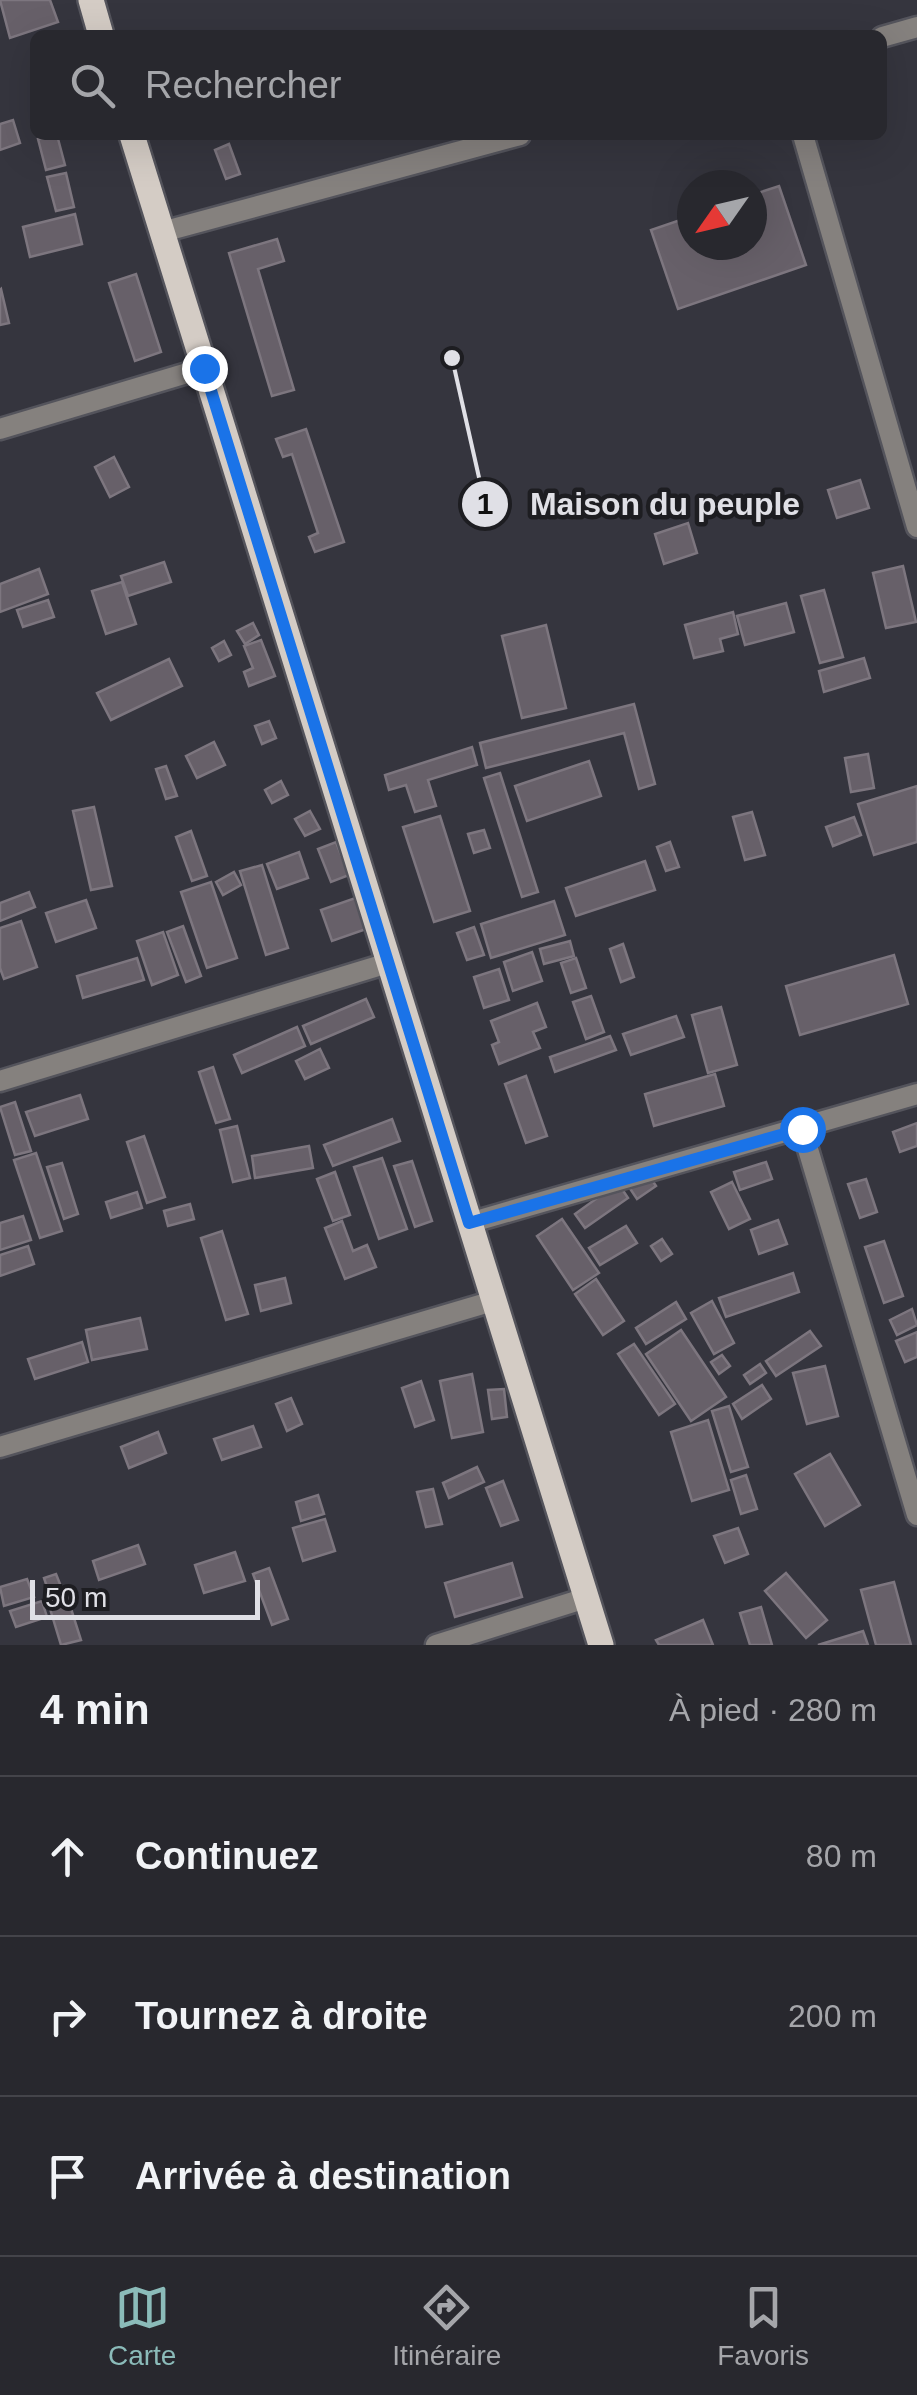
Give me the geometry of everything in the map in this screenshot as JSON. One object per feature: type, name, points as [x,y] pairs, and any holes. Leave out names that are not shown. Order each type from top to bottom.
[{"type":"main road","points":[[90,0],[99,30]]},
{"type":"main road","points":[[134,140],[600,1645]]},
{"type":"street","points":[[887,35],[917,27]]},
{"type":"street","points":[[162,232],[502,140]]},
{"type":"street","points":[[804,140],[917,527]]},
{"type":"street","points":[[0,429],[204,368]]},
{"type":"street","points":[[0,1081],[388,963]]},
{"type":"street","points":[[469,1223],[917,1094]]},
{"type":"street","points":[[802,1129],[917,1515]]},
{"type":"street","points":[[0,1446],[493,1301]]},
{"type":"street","points":[[436,1645],[586,1598]]},
{"type":"building","points":[[0,0],[50,0],[58,22],[10,38]]},
{"type":"building","points":[[13,120],[20,143],[0,150],[0,124]]},
{"type":"building","points":[[38,140],[58,140],[65,165],[46,170]]},
{"type":"building","points":[[229,144],[240,174],[226,179],[215,150]]},
{"type":"building","points":[[66,173],[74,207],[56,211],[47,177]]},
{"type":"building","points":[[779,186],[806,265],[678,309],[651,230],[677,221],[677,260],[767,260],[767,190]]},
{"type":"building","points":[[75,214],[82,244],[30,257],[23,227]]},
{"type":"building","points":[[277,239],[284,261],[258,269],[294,390],[272,396],[229,253]]},
{"type":"building","points":[[136,274],[161,352],[135,361],[109,283]]},
{"type":"building","points":[[0,290],[9,323],[0,325]]},
{"type":"building","points":[[306,429],[344,542],[315,552],[309,537],[318,533],[292,454],[283,457],[276,439]]},
{"type":"building","points":[[114,457],[129,487],[110,497],[95,467]]},
{"type":"building","points":[[860,480],[869,508],[837,518],[828,490]]},
{"type":"building","points":[[688,523],[697,553],[664,564],[655,534]]},
{"type":"building","points":[[164,562],[171,582],[128,596],[121,576]]},
{"type":"building","points":[[903,566],[916,622],[886,628],[873,573]]},
{"type":"building","points":[[39,569],[48,594],[0,612],[0,584]]},
{"type":"building","points":[[122,582],[136,624],[106,634],[92,591]]},
{"type":"building","points":[[824,590],[843,657],[820,663],[801,596]]},
{"type":"building","points":[[48,600],[54,617],[23,627],[17,610]]},
{"type":"building","points":[[786,603],[794,632],[745,645],[737,616]]},
{"type":"building","points":[[733,612],[738,634],[720,639],[723,651],[694,658],[685,625]]},
{"type":"building","points":[[253,623],[259,635],[245,644],[237,631]]},
{"type":"building","points":[[546,625],[566,708],[522,718],[502,636]]},
{"type":"building","points":[[261,640],[275,676],[249,686],[244,672],[253,668],[244,646]]},
{"type":"building","points":[[224,641],[231,655],[219,661],[212,648]]},
{"type":"building","points":[[864,658],[870,678],[824,692],[819,671]]},
{"type":"building","points":[[169,659],[182,686],[111,720],[97,693]]},
{"type":"building","points":[[634,704],[655,784],[639,789],[624,733],[486,768],[480,743]]},
{"type":"building","points":[[269,721],[276,738],[262,744],[255,726]]},
{"type":"building","points":[[214,742],[225,765],[197,778],[186,756]]},
{"type":"building","points":[[472,747],[477,765],[428,780],[436,806],[415,812],[406,785],[389,790],[385,775]]},
{"type":"building","points":[[868,754],[874,788],[851,792],[845,758]]},
{"type":"building","points":[[589,761],[601,796],[527,821],[515,786]]},
{"type":"building","points":[[166,766],[177,796],[166,799],[156,769]]},
{"type":"building","points":[[500,773],[538,892],[522,897],[484,778]]},
{"type":"building","points":[[281,781],[288,795],[272,803],[265,790]]},
{"type":"building","points":[[917,786],[917,842],[874,855],[858,804]]},
{"type":"building","points":[[94,807],[112,886],[91,890],[73,811]]},
{"type":"building","points":[[310,811],[320,829],[305,836],[295,819]]},
{"type":"building","points":[[752,812],[765,855],[745,860],[733,817]]},
{"type":"building","points":[[440,816],[470,911],[434,922],[403,827]]},
{"type":"building","points":[[854,817],[861,835],[833,846],[826,827]]},
{"type":"building","points":[[484,830],[490,848],[474,853],[468,834]]},
{"type":"building","points":[[191,831],[207,876],[192,881],[176,837]]},
{"type":"building","points":[[336,842],[349,875],[331,882],[318,849]]},
{"type":"building","points":[[670,842],[679,867],[666,871],[657,847]]},
{"type":"building","points":[[299,852],[308,878],[277,889],[267,864]]},
{"type":"building","points":[[645,861],[655,890],[576,916],[566,888]]},
{"type":"building","points":[[262,865],[288,948],[266,955],[240,871]]},
{"type":"building","points":[[234,872],[241,885],[223,895],[216,882]]},
{"type":"building","points":[[211,882],[237,958],[207,968],[181,892]]},
{"type":"building","points":[[29,892],[35,907],[0,921],[0,903]]},
{"type":"building","points":[[361,896],[372,927],[332,941],[321,910]]},
{"type":"building","points":[[86,900],[96,928],[56,942],[46,913]]},
{"type":"building","points":[[554,901],[565,935],[491,958],[481,924]]},
{"type":"building","points":[[21,921],[37,967],[4,979],[0,968],[0,928]]},
{"type":"building","points":[[183,926],[201,976],[186,982],[167,932]]},
{"type":"building","points":[[474,927],[484,955],[467,960],[457,933]]},
{"type":"building","points":[[163,932],[178,975],[152,985],[137,941]]},
{"type":"building","points":[[570,941],[574,956],[544,964],[540,949]]},
{"type":"building","points":[[623,944],[634,977],[621,982],[610,949]]},
{"type":"building","points":[[532,952],[542,981],[513,991],[504,962]]},
{"type":"building","points":[[894,955],[908,1004],[800,1035],[786,986]]},
{"type":"building","points":[[137,958],[144,980],[83,998],[77,976]]},
{"type":"building","points":[[576,958],[586,988],[571,993],[561,963]]},
{"type":"building","points":[[499,969],[509,1000],[484,1008],[474,977]]},
{"type":"building","points":[[591,996],[604,1032],[586,1039],[573,1002]]},
{"type":"building","points":[[366,999],[374,1017],[311,1044],[303,1026]]},
{"type":"building","points":[[537,1003],[546,1027],[533,1032],[540,1048],[499,1064],[492,1045],[499,1042],[491,1021]]},
{"type":"building","points":[[721,1007],[737,1065],[708,1073],[692,1015]]},
{"type":"building","points":[[676,1016],[684,1037],[631,1055],[623,1034]]},
{"type":"building","points":[[297,1027],[305,1046],[242,1073],[234,1055]]},
{"type":"building","points":[[610,1036],[616,1050],[555,1072],[550,1057]]},
{"type":"building","points":[[320,1049],[329,1068],[305,1079],[296,1061]]},
{"type":"building","points":[[213,1067],[230,1119],[216,1123],[199,1072]]},
{"type":"building","points":[[715,1074],[724,1106],[654,1126],[645,1094]]},
{"type":"building","points":[[526,1076],[547,1136],[526,1143],[505,1084]]},
{"type":"building","points":[[80,1095],[88,1119],[35,1136],[26,1112]]},
{"type":"building","points":[[15,1102],[31,1151],[15,1155],[0,1107]]},
{"type":"building","points":[[392,1119],[400,1141],[333,1166],[324,1145]]},
{"type":"building","points":[[917,1123],[917,1146],[900,1152],[893,1132]]},
{"type":"building","points":[[237,1126],[250,1178],[233,1182],[220,1130]]},
{"type":"building","points":[[144,1136],[165,1197],[147,1203],[127,1142]]},
{"type":"building","points":[[309,1146],[313,1168],[255,1178],[252,1156]]},
{"type":"building","points":[[36,1153],[62,1231],[40,1238],[14,1160]]},
{"type":"building","points":[[382,1158],[407,1229],[379,1239],[354,1167]]},
{"type":"building","points":[[412,1161],[432,1221],[415,1227],[394,1166]]},
{"type":"building","points":[[766,1162],[772,1179],[740,1190],[734,1172]]},
{"type":"building","points":[[62,1163],[78,1214],[64,1219],[47,1167]]},
{"type":"building","points":[[335,1172],[350,1215],[333,1221],[317,1179]]},
{"type":"building","points":[[648,1174],[656,1186],[637,1199],[629,1187]]},
{"type":"building","points":[[866,1179],[877,1212],[860,1218],[848,1184]]},
{"type":"building","points":[[732,1182],[750,1219],[729,1229],[711,1192]]},
{"type":"building","points":[[618,1183],[628,1198],[585,1228],[575,1214]]},
{"type":"building","points":[[137,1192],[142,1208],[111,1218],[106,1202]]},
{"type":"building","points":[[190,1204],[194,1219],[168,1226],[164,1211]]},
{"type":"building","points":[[23,1216],[31,1240],[0,1250],[0,1223]]},
{"type":"building","points":[[562,1219],[599,1273],[573,1290],[537,1236]]},
{"type":"building","points":[[778,1220],[787,1244],[759,1254],[751,1230]]},
{"type":"building","points":[[342,1221],[353,1251],[367,1245],[376,1267],[345,1279],[325,1228]]},
{"type":"building","points":[[626,1226],[637,1243],[600,1265],[589,1248]]},
{"type":"building","points":[[222,1231],[248,1314],[226,1320],[201,1238]]},
{"type":"building","points":[[662,1239],[672,1254],[661,1261],[651,1246]]},
{"type":"building","points":[[884,1241],[903,1296],[884,1303],[865,1247]]},
{"type":"building","points":[[28,1246],[34,1264],[0,1276],[0,1255]]},
{"type":"building","points":[[793,1273],[799,1292],[726,1317],[719,1298]]},
{"type":"building","points":[[285,1278],[291,1303],[261,1311],[255,1285]]},
{"type":"building","points":[[596,1279],[624,1321],[603,1335],[575,1294]]},
{"type":"building","points":[[712,1301],[734,1343],[714,1354],[691,1313]]},
{"type":"building","points":[[676,1302],[686,1319],[646,1344],[636,1328]]},
{"type":"building","points":[[912,1309],[917,1325],[897,1335],[890,1320]]},
{"type":"building","points":[[140,1318],[147,1349],[92,1360],[86,1330]]},
{"type":"building","points":[[681,1330],[726,1397],[691,1421],[646,1354]]},
{"type":"building","points":[[810,1331],[821,1346],[776,1376],[766,1361]]},
{"type":"building","points":[[917,1332],[917,1357],[905,1362],[896,1341]]},
{"type":"building","points":[[82,1342],[88,1362],[35,1379],[28,1359]]},
{"type":"building","points":[[634,1344],[675,1404],[659,1415],[618,1354]]},
{"type":"building","points":[[722,1355],[730,1366],[719,1374],[711,1362]]},
{"type":"building","points":[[760,1364],[766,1373],[750,1384],[744,1375]]},
{"type":"building","points":[[825,1366],[838,1416],[807,1424],[793,1373]]},
{"type":"building","points":[[472,1374],[483,1432],[452,1438],[440,1381]]},
{"type":"building","points":[[421,1381],[434,1420],[415,1427],[402,1388]]},
{"type":"building","points":[[762,1385],[771,1399],[742,1419],[733,1404]]},
{"type":"building","points":[[504,1389],[507,1417],[492,1419],[488,1390]]},
{"type":"building","points":[[291,1398],[302,1424],[287,1431],[276,1404]]},
{"type":"building","points":[[729,1406],[748,1467],[731,1472],[712,1411]]},
{"type":"building","points":[[708,1420],[729,1490],[692,1501],[671,1432]]},
{"type":"building","points":[[253,1426],[261,1447],[222,1460],[214,1439]]},
{"type":"building","points":[[158,1432],[166,1453],[129,1468],[121,1447]]},
{"type":"building","points":[[830,1454],[860,1505],[825,1526],[795,1474]]},
{"type":"building","points":[[477,1467],[484,1482],[449,1498],[443,1483]]},
{"type":"building","points":[[746,1475],[757,1509],[741,1514],[731,1480]]},
{"type":"building","points":[[503,1481],[518,1520],[501,1526],[486,1488]]},
{"type":"building","points":[[433,1489],[442,1524],[426,1527],[417,1492]]},
{"type":"building","points":[[318,1495],[324,1514],[301,1521],[296,1502]]},
{"type":"building","points":[[325,1519],[335,1551],[303,1561],[293,1528]]},
{"type":"building","points":[[738,1528],[748,1554],[725,1563],[714,1536]]},
{"type":"building","points":[[138,1545],[145,1564],[99,1580],[93,1561]]},
{"type":"building","points":[[235,1552],[245,1581],[204,1593],[195,1565]]},
{"type":"building","points":[[512,1563],[522,1597],[455,1617],[445,1583]]},
{"type":"building","points":[[269,1568],[288,1619],[272,1625],[253,1574]]},
{"type":"building","points":[[786,1573],[827,1620],[806,1638],[765,1591]]},
{"type":"building","points":[[56,1574],[62,1589],[49,1593],[44,1578]]},
{"type":"building","points":[[27,1579],[34,1597],[4,1606],[0,1587]]},
{"type":"building","points":[[894,1582],[911,1645],[876,1645],[861,1590]]},
{"type":"building","points":[[67,1596],[81,1640],[61,1645],[48,1602]]},
{"type":"building","points":[[42,1601],[47,1617],[16,1627],[10,1611]]},
{"type":"building","points":[[761,1607],[772,1645],[750,1645],[740,1613]]},
{"type":"building","points":[[703,1620],[713,1645],[659,1645],[656,1640]]},
{"type":"building","points":[[863,1631],[868,1645],[818,1645]]},
{"type":"place","name":"Maison du peuple","points":[[452,358]]},
{"type":"route","points":[[204,368],[469,1223],[802,1129]]}]
